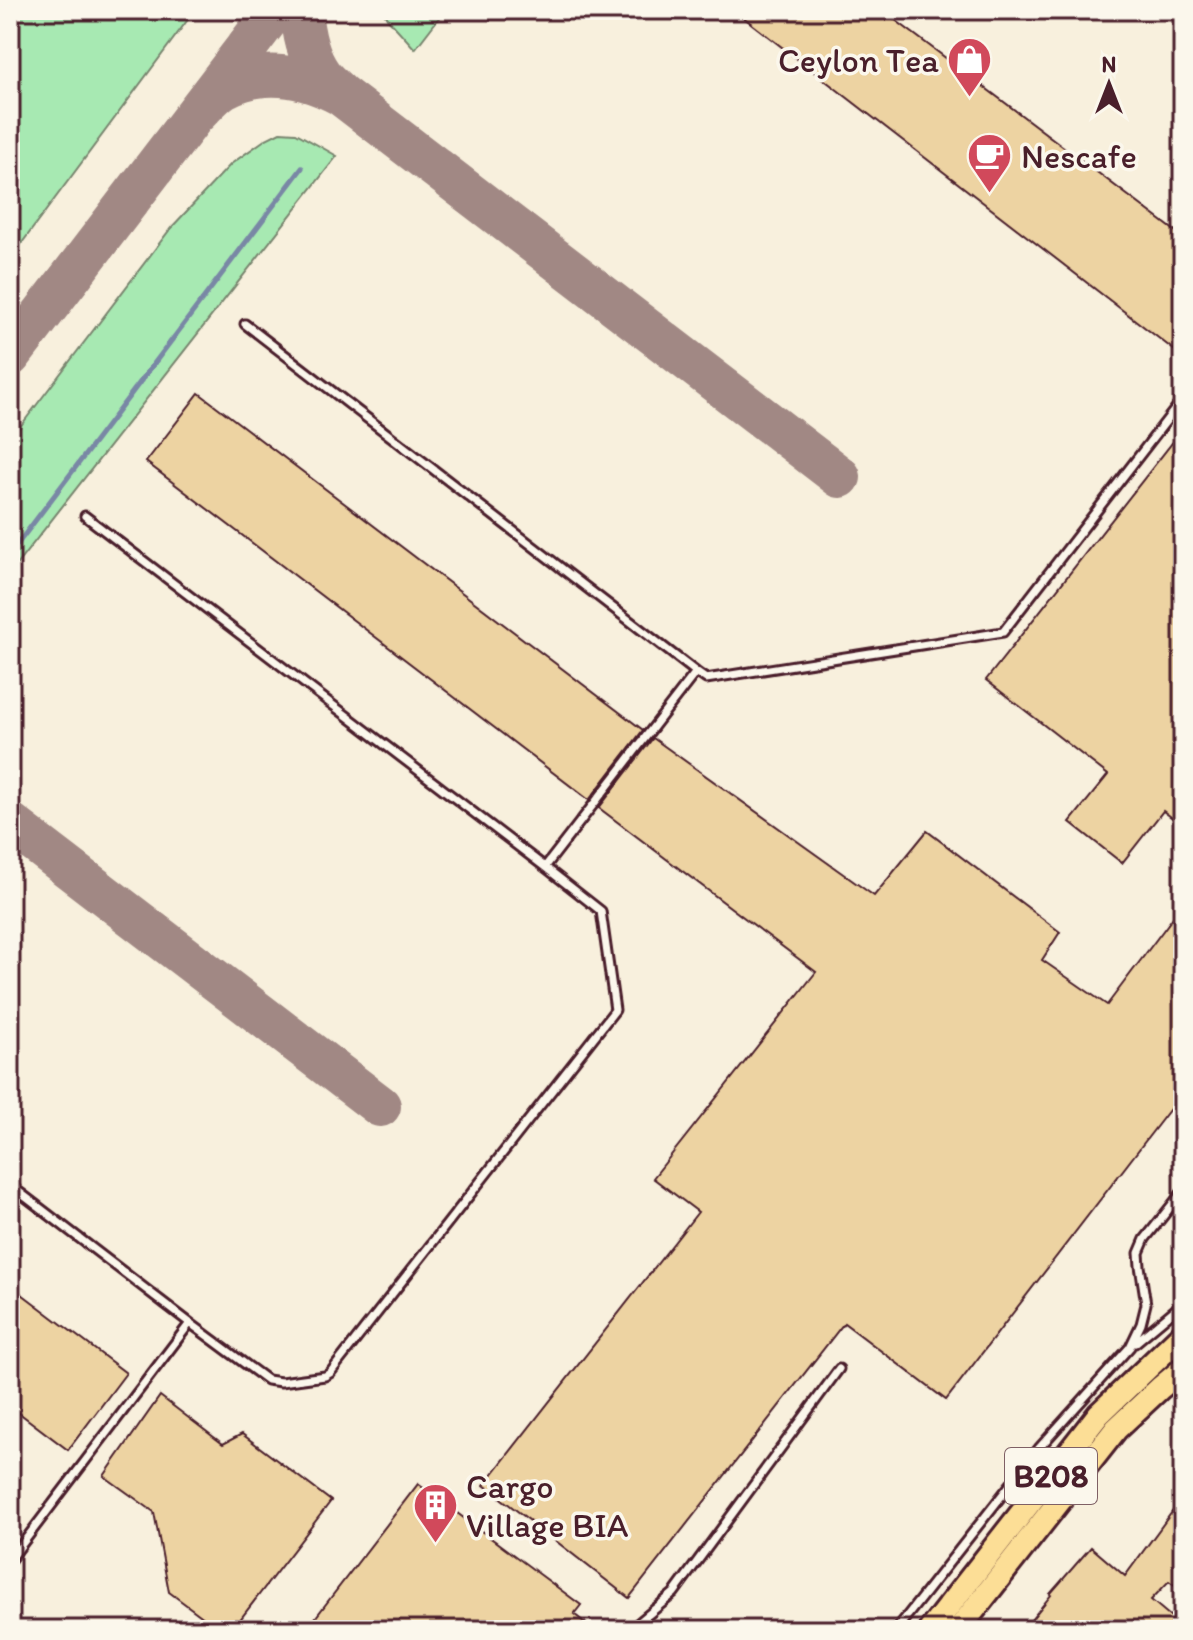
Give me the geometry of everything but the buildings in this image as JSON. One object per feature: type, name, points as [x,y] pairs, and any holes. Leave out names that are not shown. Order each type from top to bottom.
[{"type":"main road","name":"B208","points":[[930,1630],[1099,1414],[1183,1334]]},
{"type":"main road","name":"B208","points":[[958,1630],[1116,1429],[1183,1369]]},
{"type":"lane","points":[[245,324],[706,679],[1003,632],[1183,399]]},
{"type":"lane","points":[[10,1185],[267,1380],[281,1382],[325,1376],[615,1010],[601,911],[85,516]]},
{"type":"lane","points":[[545,867],[696,672]]},
{"type":"lane","points":[[1130,1347],[1146,1304],[1139,1253],[1145,1239],[1183,1191]]},
{"type":"lane","points":[[896,1630],[1040,1447],[1130,1347],[1183,1303]]},
{"type":"lane","points":[[10,1560],[190,1323]]},
{"type":"lane","points":[[630,1630],[674,1593],[839,1369]]},
{"type":"green space","points":[[10,10],[195,10],[10,259]]},
{"type":"green space","points":[[383,10],[445,10],[415,49]]},
{"type":"green space","points":[[280,132],[296,133],[337,156],[10,573],[10,440],[171,228],[231,164]]},
{"type":"waterway","points":[[10,554],[302,168]]},
{"type":"taxiway","points":[[10,356],[275,10]]},
{"type":"taxiway","points":[[301,10],[312,60],[323,78],[340,94]]},
{"type":"taxiway","points":[[196,114],[224,88],[254,77],[298,78],[341,95],[840,477]]},
{"type":"taxiway","points":[[10,823],[380,1106]]},
{"type":"place","name":"Ceylon Tea","points":[[970,99]]},
{"type":"place","name":"Nescafe","points":[[990,195]]},
{"type":"place","name":"Cargo Village BIA","points":[[435,1545]]}]
